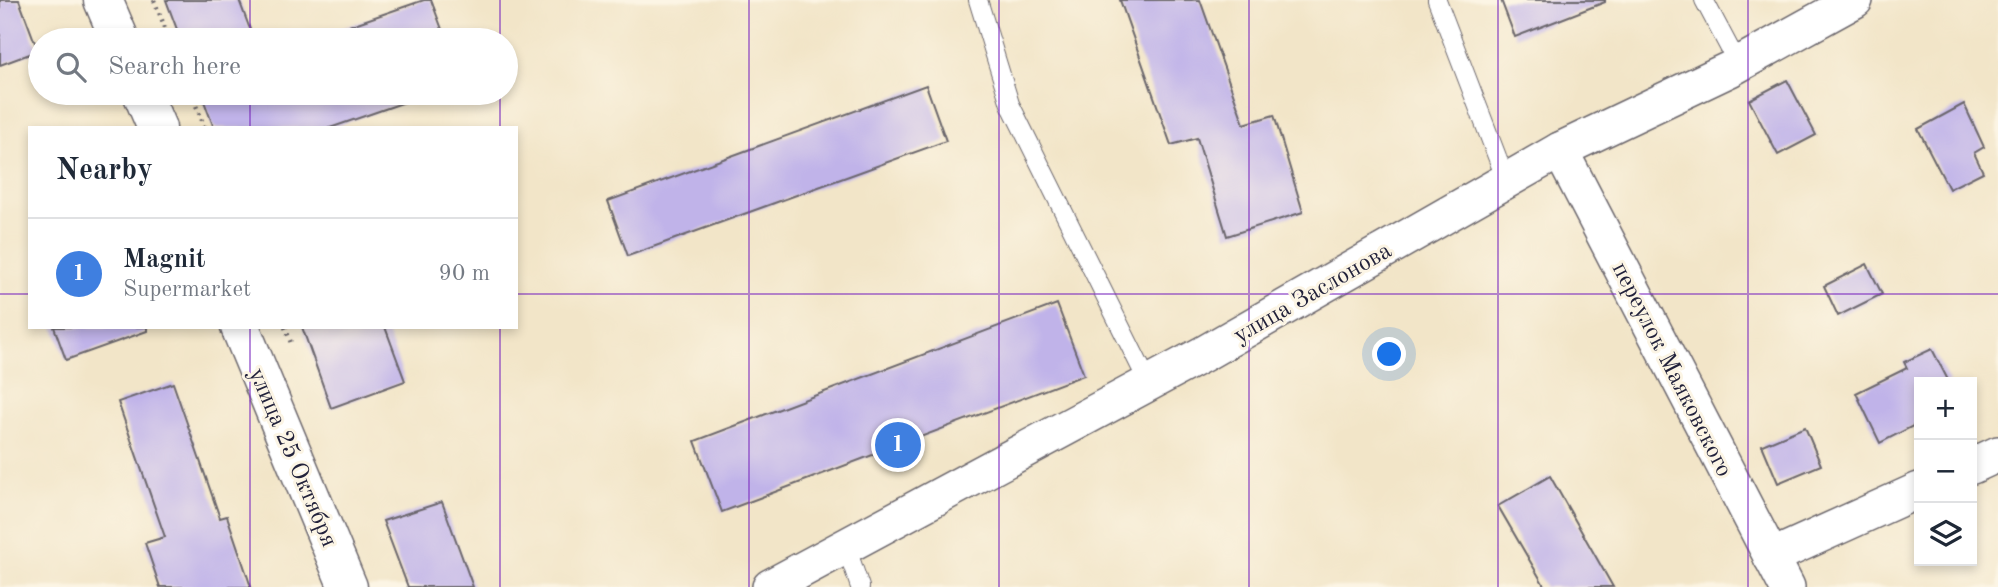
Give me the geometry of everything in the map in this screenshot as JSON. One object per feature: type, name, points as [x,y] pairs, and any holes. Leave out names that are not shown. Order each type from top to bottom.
[{"type":"main road","points":[[103,0],[115,28]]},
{"type":"main road","points":[[147,105],[155,126]]},
{"type":"main road","name":"улица 25 Октября","points":[[241,329],[348,587]]},
{"type":"street","name":"улица Заслонова","points":[[770,587],[1205,354],[1560,150],[1738,64],[1855,0]]},
{"type":"street","name":"переулок Маяковского","points":[[1560,150],[1779,572]]},
{"type":"street","points":[[1977,464],[1998,454]]},
{"type":"street","points":[[1779,572],[1914,493]]},
{"type":"lane","points":[[978,0],[1010,104],[1149,384]]},
{"type":"lane","points":[[1437,0],[1506,180]]},
{"type":"lane","points":[[1704,0],[1738,64]]},
{"type":"lane","points":[[846,546],[860,587]]},
{"type":"path","points":[[154,0],[165,28]]},
{"type":"path","points":[[196,105],[204,126]]},
{"type":"building","points":[[0,0],[19,0],[29,28],[28,55],[0,65]]},
{"type":"building","points":[[166,0],[239,0],[250,28],[176,28]]},
{"type":"building","points":[[424,0],[431,0],[442,28],[343,28]]},
{"type":"building","points":[[1120,0],[1200,0],[1244,124],[1274,115],[1303,212],[1227,236],[1197,138],[1171,145]]},
{"type":"building","points":[[1501,0],[1605,0],[1605,2],[1515,37]]},
{"type":"building","points":[[1787,80],[1816,135],[1778,155],[1749,100]]},
{"type":"building","points":[[926,85],[946,141],[628,256],[608,201]]},
{"type":"building","points":[[1964,104],[1984,147],[1974,153],[1983,172],[1949,189],[1918,129]]},
{"type":"building","points":[[205,105],[396,105],[336,126],[213,126]]},
{"type":"building","points":[[1867,264],[1882,294],[1838,316],[1824,286]]},
{"type":"building","points":[[1057,304],[1084,375],[722,512],[695,441]]},
{"type":"building","points":[[55,329],[147,329],[147,331],[66,360]]},
{"type":"building","points":[[303,329],[386,329],[405,381],[331,408]]},
{"type":"building","points":[[1932,349],[1946,377],[1914,377],[1914,426],[1880,443],[1856,393],[1907,368],[1904,362]]},
{"type":"building","points":[[173,383],[220,518],[227,516],[251,587],[160,587],[145,543],[165,537],[118,402]]},
{"type":"building","points":[[1805,427],[1821,465],[1778,483],[1762,445]]},
{"type":"building","points":[[1550,476],[1613,587],[1545,587],[1498,506]]},
{"type":"building","points":[[442,502],[473,587],[408,587],[383,521]]},
{"type":"place","name":"Magnit","points":[[898,445]]}]
